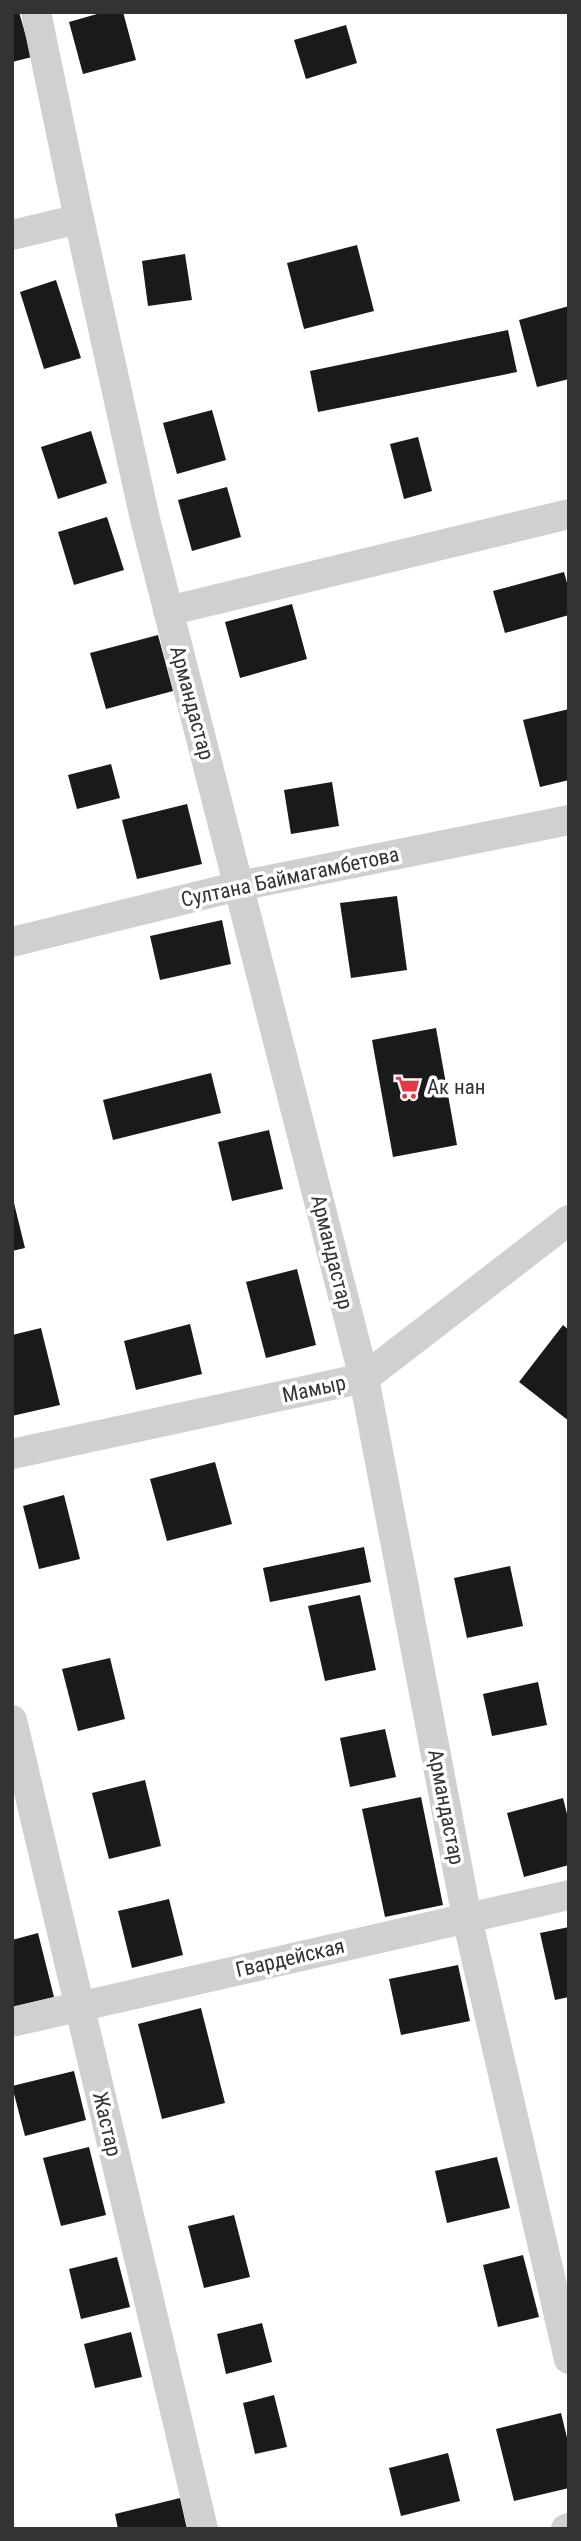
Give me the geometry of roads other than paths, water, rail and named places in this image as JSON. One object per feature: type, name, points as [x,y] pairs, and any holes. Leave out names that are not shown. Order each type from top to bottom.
[{"type":"street","name":"Армандастар","points":[[36,12],[145,519],[364,1378],[467,1918],[569,2360]]},
{"type":"street","points":[[12,234],[79,219]]},
{"type":"street","points":[[168,611],[569,514]]},
{"type":"street","name":"Султана Баймагамбетова","points":[[12,942],[239,886],[569,820]]},
{"type":"street","name":"Мамыр","points":[[12,1454],[364,1378],[569,1220]]},
{"type":"street","name":"Жастар","points":[[12,1720],[203,2529]]},
{"type":"street","name":"Гвардейская","points":[[12,2022],[569,1895]]},
{"type":"place","name":"Ак нан","points":[[407,1087]]}]
